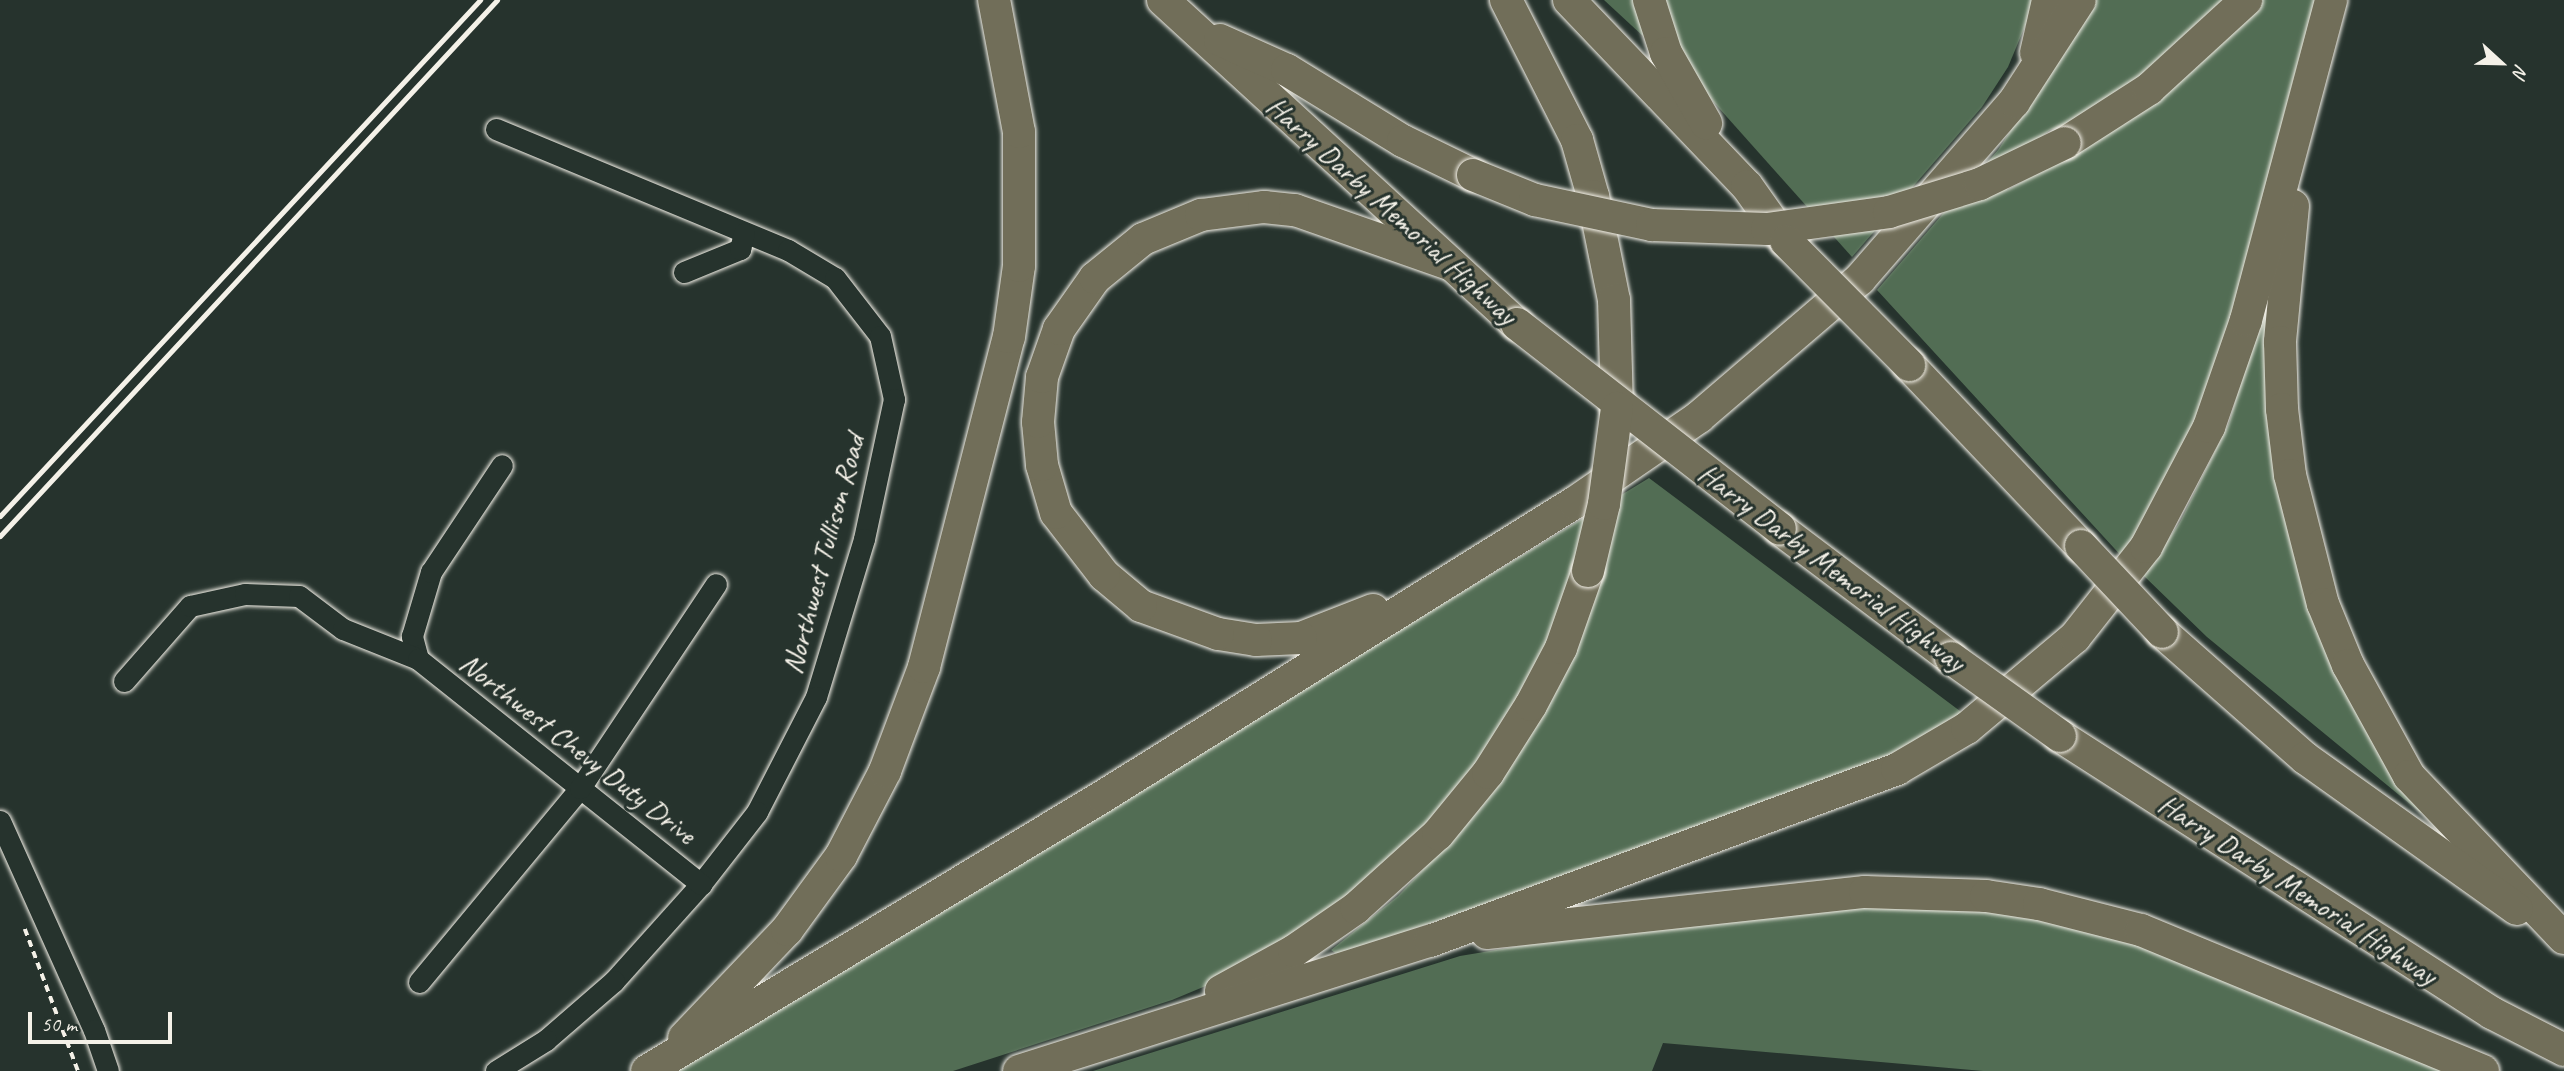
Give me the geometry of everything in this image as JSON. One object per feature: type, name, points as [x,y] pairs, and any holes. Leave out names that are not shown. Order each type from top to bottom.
[{"type":"highway","points":[[656,1066],[787,930],[841,856],[885,771],[924,667],[1009,337],[1019,266],[1019,132],[993,0]]},
{"type":"highway","name":"Harry Darby Memorial Highway","points":[[1163,0],[1517,324],[1951,658],[2060,736],[2492,1013],[2564,1050]]},
{"type":"highway","points":[[1164,1021],[1294,951],[1356,908],[1438,834],[1488,773],[1531,705],[1561,648],[1588,571],[1604,505],[1617,408],[1614,300],[1593,196],[1577,140],[1506,0]]},
{"type":"highway","points":[[1569,0],[1747,186]]},
{"type":"highway","points":[[1649,0],[1666,54],[1686,92],[1786,240],[1909,365],[2162,632],[2305,758],[2564,940]]},
{"type":"highway","points":[[2014,102],[2036,55],[2048,0]]},
{"type":"highway","points":[[656,1066],[1102,797],[1642,456],[1783,349],[1860,279],[2014,102],[2080,0]]},
{"type":"highway","points":[[1193,28],[1287,70],[1403,141],[1473,175],[1535,200],[1652,225],[1757,229],[1889,212],[1980,184],[2065,143],[2149,89],[2246,0]]},
{"type":"highway","points":[[1019,1071],[1164,1021],[1430,941],[1897,769],[1967,728],[2075,636],[2146,547],[2209,427],[2246,320],[2331,0]]},
{"type":"highway","points":[[2315,66],[2284,276],[2280,342],[2290,475],[2304,540],[2347,666],[2409,776],[2564,940]]},
{"type":"highway","points":[[1440,584],[1301,638],[1256,640],[1218,634],[1141,606],[1104,575],[1056,513],[1042,466],[1038,422],[1042,377],[1059,329],[1075,302],[1118,257],[1172,225],[1233,209],[1295,210],[1452,265]]},
{"type":"highway","points":[[1430,941],[1865,892],[1986,896],[2090,915],[2153,934],[2483,1071]]},
{"type":"street","name":"Northwest Tullison Road","points":[[496,129],[788,250],[835,278],[880,336],[894,399],[864,539],[816,697],[757,812],[701,884],[614,981],[545,1040],[496,1071]]},
{"type":"street","points":[[684,272],[740,248],[744,233]]},
{"type":"street","points":[[418,659],[412,636],[431,572],[502,465]]},
{"type":"street","points":[[419,982],[580,788],[716,584]]},
{"type":"street","name":"Northwest Chevy Duty Drive","points":[[124,681],[190,606],[245,594],[299,596],[343,629],[418,659],[701,884]]},
{"type":"street","points":[[0,821],[94,1030],[108,1071]]},
{"type":"path","points":[[22,922],[78,1071]]},
{"type":"green space","points":[[1604,0],[1633,0],[1644,37]]},
{"type":"green space","points":[[1659,0],[2036,0],[2008,67],[1982,107],[1852,257],[1710,98],[1682,57]]},
{"type":"green space","points":[[2096,0],[2226,0],[2152,72],[2084,120],[2050,130],[2036,141],[2007,190],[2081,150],[2245,19],[2261,0],[2320,0],[2214,387],[2125,560],[1877,290],[1998,150]]},
{"type":"green space","points":[[2276,261],[2280,480],[2425,808],[2421,813],[2207,637],[2144,576],[2180,522],[2229,423]]},
{"type":"green space","points":[[1649,478],[1968,717],[1851,778],[1338,955],[1331,950],[1398,896],[1437,855],[1539,669],[1452,799],[1349,900],[1220,980],[1172,1000],[953,1071],[677,1071]]},
{"type":"green space","points":[[1877,901],[2094,922],[2463,1071],[1983,1071],[1663,1043],[1652,1071],[1093,1071],[1460,956],[1585,935]]},
{"type":"railway","points":[[0,516],[480,0]]},
{"type":"railway","points":[[0,536],[497,0]]}]
